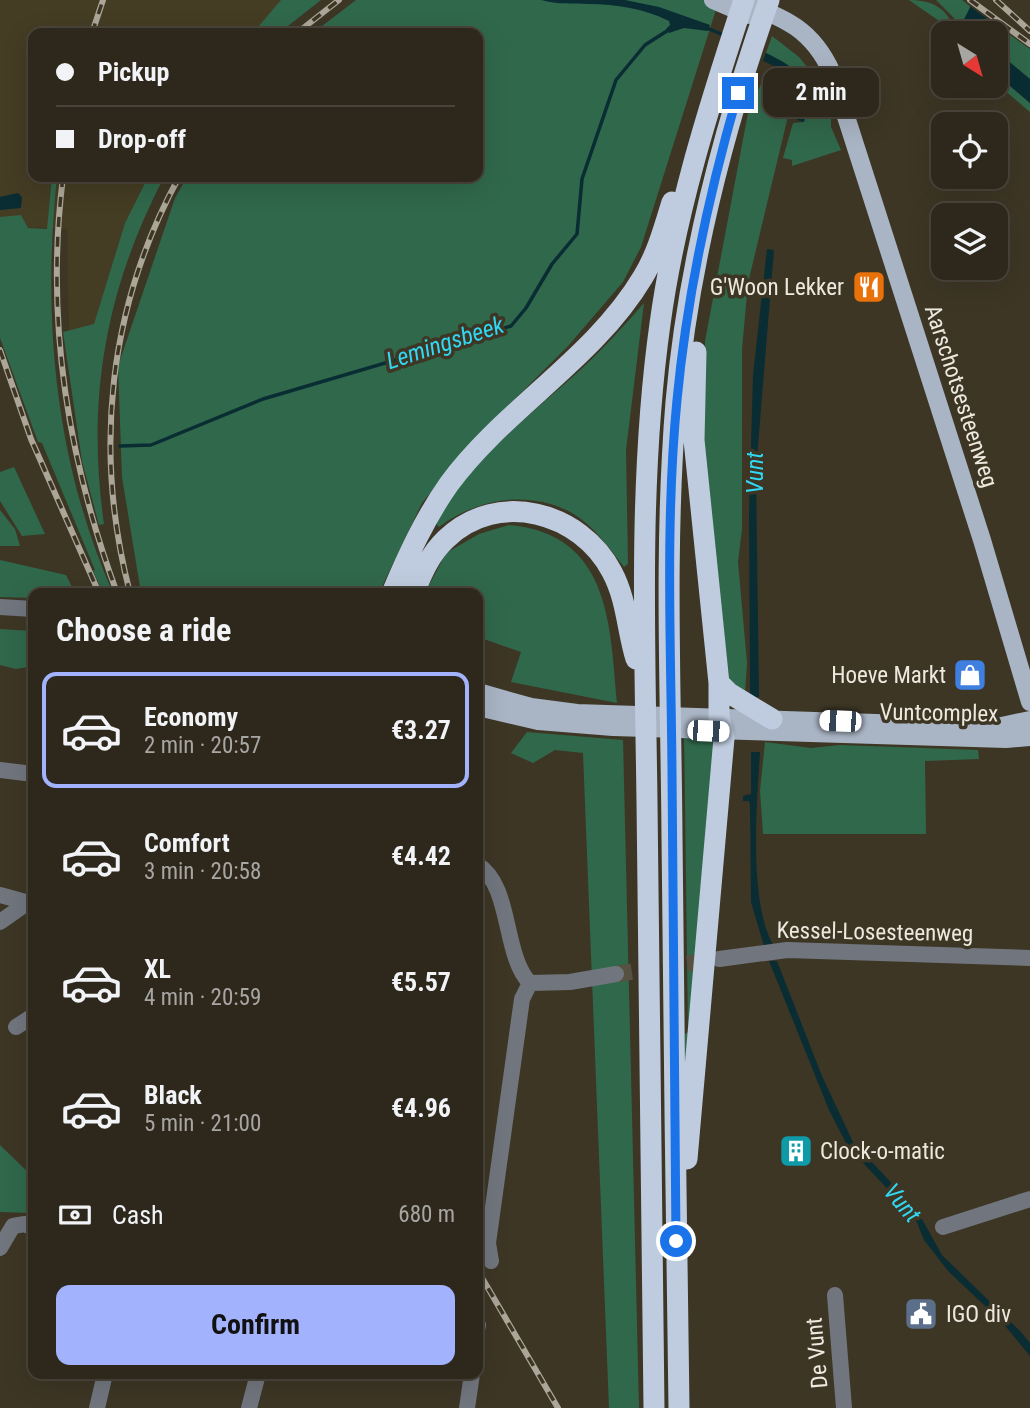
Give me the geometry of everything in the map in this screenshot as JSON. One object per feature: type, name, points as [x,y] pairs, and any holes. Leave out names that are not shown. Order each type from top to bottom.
[{"type":"highway","points":[[654,1408],[646,756],[646,502],[652,405],[660,322],[693,156],[744,0]]},
{"type":"highway","points":[[678,1408],[670,686],[671,499],[676,402],[693,277],[718,160],[769,0]]},
{"type":"highway","points":[[395,588],[410,549],[450,483],[604,328],[630,298],[657,249],[678,183],[693,156]]},
{"type":"highway","points":[[676,1213],[687,1159],[716,710],[694,440],[695,361],[699,317],[693,277]]},
{"type":"highway","points":[[416,588],[429,558],[446,538],[471,520],[523,511],[552,516],[572,527],[592,544],[612,571],[626,604],[635,655],[646,684]]},
{"type":"highway","points":[[716,710],[729,693],[772,719]]},
{"type":"main road","points":[[713,0],[788,32],[803,34]]},
{"type":"main road","name":"Aarschotsesteenweg","points":[[736,0],[793,23],[818,48],[832,74],[982,540],[1030,702]]},
{"type":"main road","name":"Vuntcomplex","points":[[483,693],[519,704],[577,713],[716,710],[1006,739],[1030,737]]},
{"type":"main road","name":"Vuntcomplex","points":[[483,708],[514,717],[562,724],[679,730],[716,710],[772,719],[997,727],[1030,720]]},
{"type":"street","points":[[0,607],[28,609]]},
{"type":"street","points":[[0,615],[28,616]]},
{"type":"street","points":[[0,770],[28,773]]},
{"type":"street","points":[[483,870],[491,877],[521,965],[530,983]]},
{"type":"street","points":[[0,895],[28,902]]},
{"type":"street","points":[[0,922],[28,904]]},
{"type":"street","name":"Kessel-Losesteenweg","points":[[719,959],[787,950],[1030,958]]},
{"type":"street","points":[[530,983],[570,982],[616,974]]},
{"type":"street","points":[[491,1261],[488,1243],[522,999],[530,983]]},
{"type":"street","points":[[16,1027],[28,1019]]},
{"type":"street","points":[[943,1227],[1030,1199]]},
{"type":"street","points":[[0,1248],[13,1226],[28,1226]]},
{"type":"street","name":"De Vunt","points":[[835,1294],[844,1408]]},
{"type":"street","points":[[97,1408],[104,1379]]},
{"type":"street","points":[[249,1408],[257,1379]]},
{"type":"street","points":[[467,1408],[471,1379]]},
{"type":"shaded area","points":[[0,0],[288,0],[263,28],[28,28],[28,182],[146,182],[125,223],[94,325],[69,332],[67,229],[0,226]]},
{"type":"green space","points":[[281,0],[321,0],[285,28],[257,28]]},
{"type":"green space","points":[[356,0],[719,0],[641,247],[623,282],[568,346],[474,440],[422,503],[381,588],[140,588],[122,477],[118,366],[175,198],[184,182],[483,182],[483,28],[320,28]]},
{"type":"green space","points":[[909,0],[938,7],[951,21],[939,21]]},
{"type":"green space","points":[[936,0],[962,0],[970,6],[967,21],[955,21]]},
{"type":"green space","points":[[1008,34],[1030,49],[1030,79],[1008,61]]},
{"type":"green space","points":[[772,36],[799,57],[812,73],[824,95],[827,115],[831,118],[831,127],[841,150],[792,166],[792,160],[783,158],[793,123],[804,122],[806,86],[766,53]]},
{"type":"green space","points":[[771,75],[789,100],[789,112],[748,283],[742,349],[742,529],[738,562],[747,663],[745,693],[730,684],[703,452],[705,341],[748,113],[764,77]]},
{"type":"green space","points":[[1008,84],[1030,103],[1030,112],[1008,93]]},
{"type":"green space","points":[[52,182],[57,182],[51,283],[58,389],[78,493],[93,543],[111,588],[101,588],[93,571],[95,570],[42,443],[38,442],[0,338],[0,217],[21,215],[28,228],[47,229]]},
{"type":"green space","points":[[146,182],[162,182],[128,260],[106,345],[98,433],[104,524],[99,525],[82,461],[63,332],[94,324],[125,223]]},
{"type":"green space","points":[[644,303],[626,450],[628,564],[624,567],[600,537],[580,518],[538,501],[521,499],[486,504],[454,517],[439,527],[436,524],[449,502],[481,461],[587,364]]},
{"type":"green space","points":[[14,467],[45,534],[22,536],[0,501],[0,472]]},
{"type":"green space","points":[[0,510],[15,529],[20,546],[0,546]]},
{"type":"green space","points":[[509,525],[542,532],[567,546],[586,564],[598,588],[606,614],[617,703],[511,682],[521,652],[483,639],[483,588],[428,588],[446,553],[479,534]]},
{"type":"green space","points":[[0,560],[66,575],[72,588],[28,588],[28,598],[0,597]]},
{"type":"green space","points":[[0,629],[28,631],[28,667],[16,669],[0,665]]},
{"type":"green space","points":[[527,732],[623,740],[639,1408],[609,1408],[583,753],[555,750],[533,763],[511,753]]},
{"type":"green space","points":[[684,732],[711,734],[714,746],[685,1070],[685,1034],[688,1032]]},
{"type":"green space","points":[[765,742],[811,748],[840,745],[978,750],[979,759],[925,761],[926,834],[763,834],[760,791]]},
{"type":"green space","points":[[0,1145],[28,1172],[28,1213],[0,1212]]},
{"type":"water","points":[[541,0],[625,0],[659,7],[710,25],[708,31],[684,28],[669,33],[666,29],[670,25],[669,21],[640,10]]},
{"type":"water","points":[[974,0],[998,0],[984,21],[963,21]]},
{"type":"water","points":[[766,53],[788,65],[802,79],[808,97],[804,122],[797,120],[800,99],[794,83],[782,71],[763,61]]},
{"type":"water","points":[[1008,61],[1030,79],[1030,103],[1008,84]]},
{"type":"water","points":[[18,193],[22,197],[21,208],[0,210],[0,197]]},
{"type":"water","points":[[767,249],[774,250],[756,470],[759,697],[750,697],[749,513],[753,375]]},
{"type":"water","points":[[751,752],[760,752],[756,852],[760,905],[774,946],[764,946],[751,902],[750,805],[749,801],[743,801],[743,796],[751,794]]},
{"type":"water","points":[[769,961],[777,961],[822,1076],[853,1142],[917,1210],[942,1255],[1030,1343],[1030,1356],[1002,1322],[948,1271],[924,1240],[915,1218],[848,1147],[829,1110]]},
{"type":"pier","points":[[970,0],[1001,0],[989,20],[967,4]]},
{"type":"waterway","name":"Vunt","points":[[707,28],[726,36]]},
{"type":"waterway","name":"Lemingsbeek","points":[[120,446],[151,445],[263,399],[511,326],[526,308],[552,264],[577,234],[582,179],[616,80],[645,45],[670,29]]},
{"type":"tunnel","points":[[616,974],[713,960]]},
{"type":"railway","points":[[94,28],[103,0]]},
{"type":"railway","points":[[303,28],[339,0]]},
{"type":"railway","points":[[970,0],[1030,44]]},
{"type":"railway","points":[[996,0],[1030,31]]},
{"type":"railway","points":[[63,182],[57,283],[65,388],[85,492],[115,588]]},
{"type":"railway","points":[[129,588],[112,486],[114,380],[136,277],[155,226],[177,182]]},
{"type":"railway","points":[[0,350],[31,439],[97,588]]},
{"type":"railway","points":[[483,1280],[558,1408]]},
{"type":"place","name":"G'Woon Lekker","points":[[869,287]]},
{"type":"place","name":"Hoeve Markt","points":[[970,675]]},
{"type":"place","name":"Clock-o-matic","points":[[796,1151]]},
{"type":"place","name":"IGO div","points":[[921,1314]]},
{"type":"route","points":[[676,1241],[669,636],[676,402],[693,277],[718,160],[738,93]]}]
